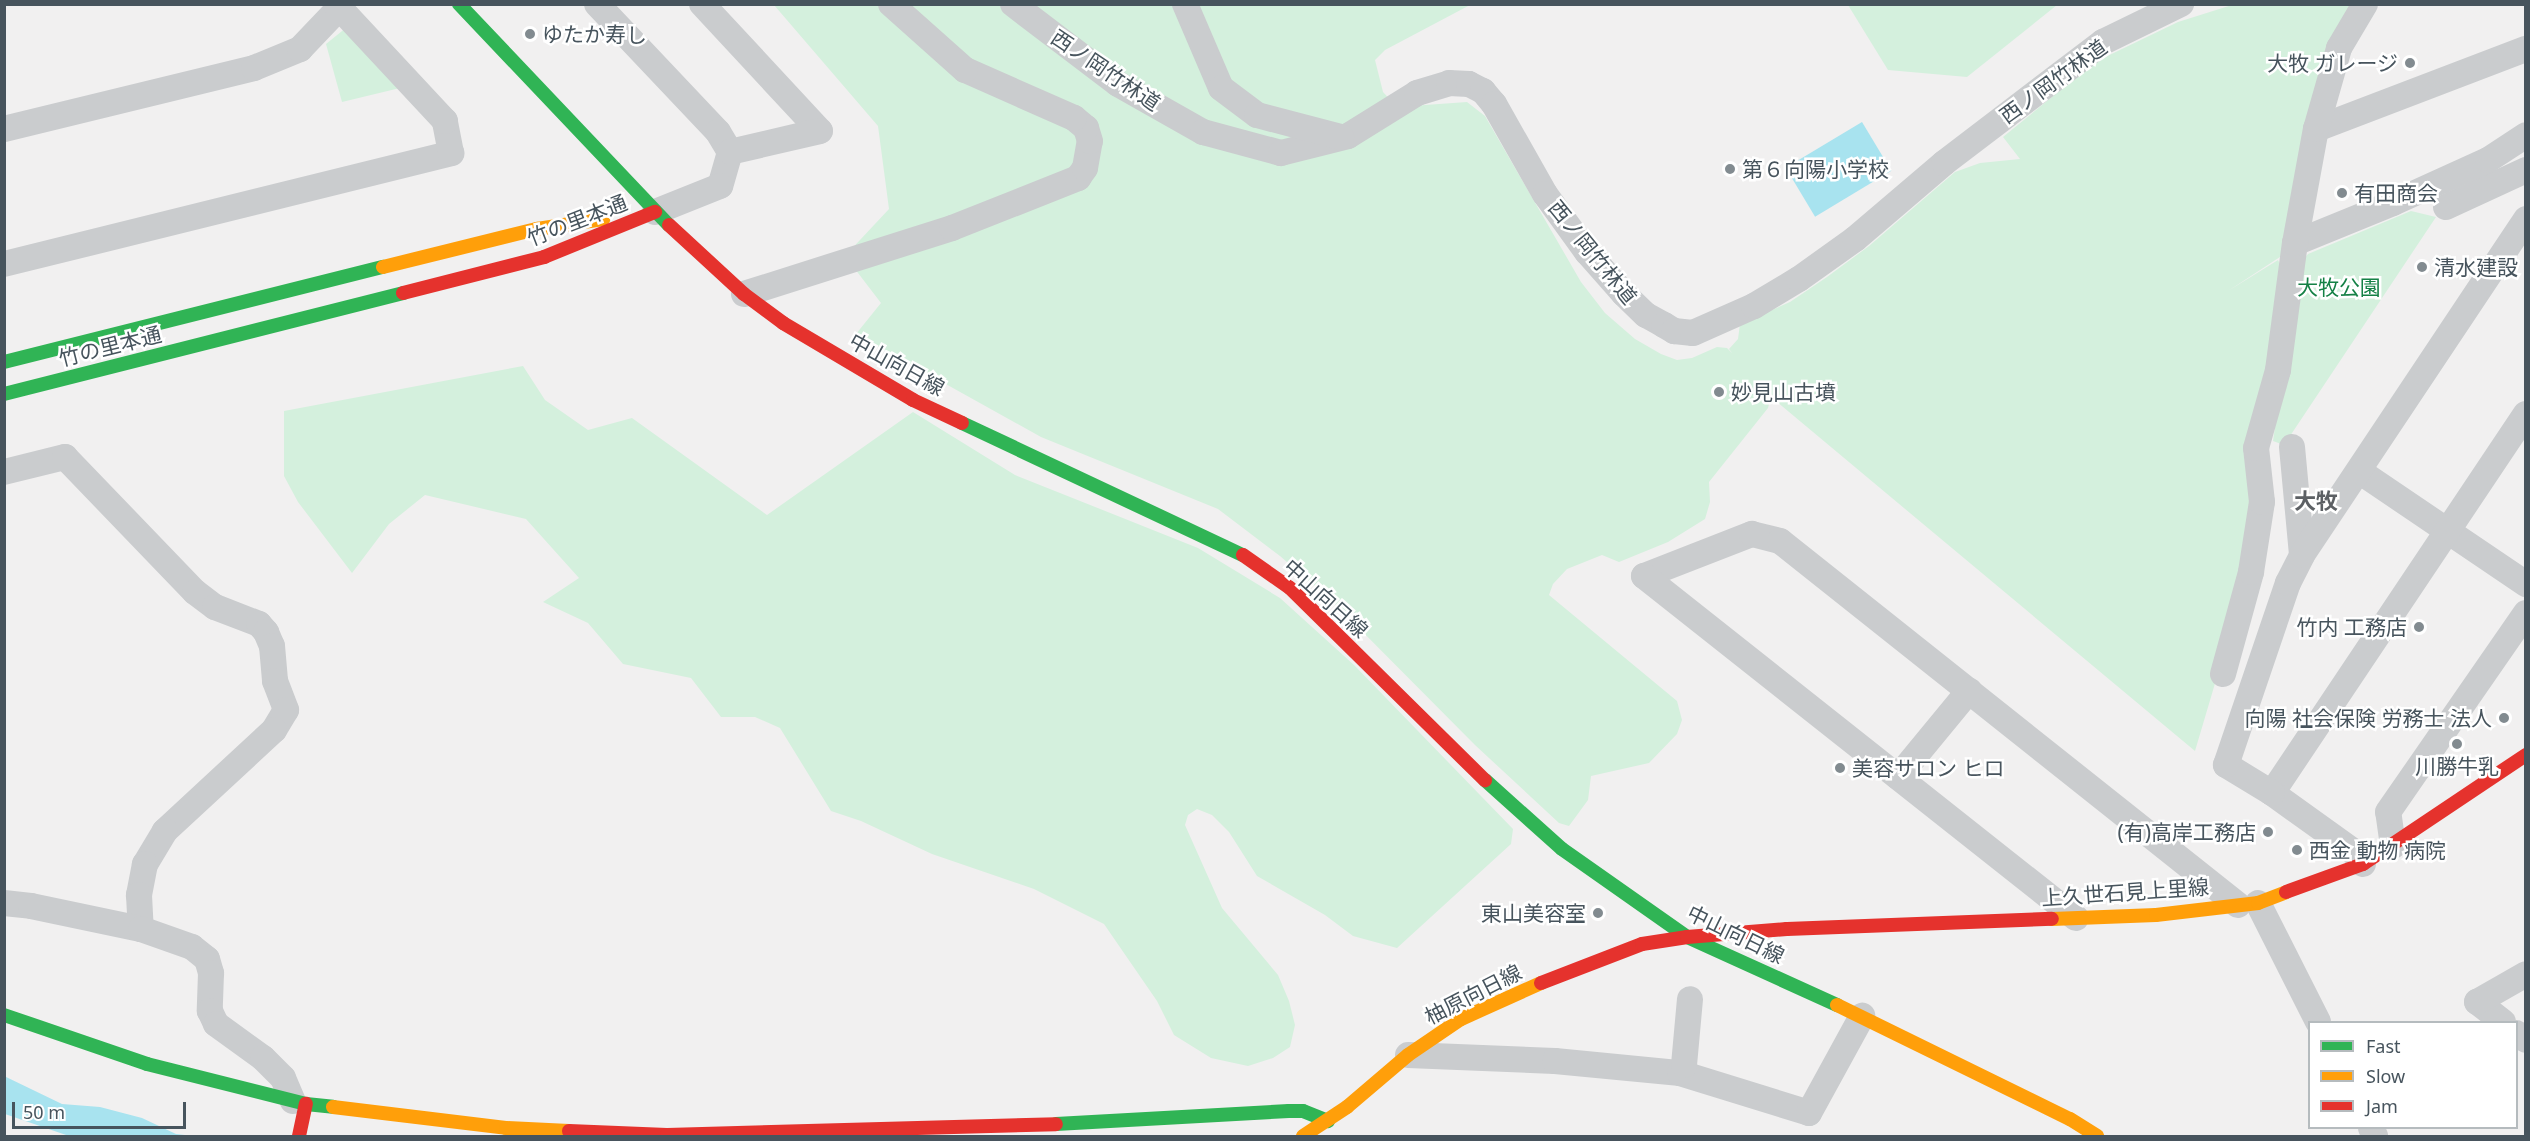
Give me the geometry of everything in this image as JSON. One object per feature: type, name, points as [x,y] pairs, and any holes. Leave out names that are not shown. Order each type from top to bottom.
[{"type":"main road","name":"中山向日線","points":[[459,4],[655,212],[744,294],[783,323],[913,400],[1239,552],[1290,588],[1517,811],[1562,849],[1687,937],[1862,1016],[2070,1119],[2097,1137]]},
{"type":"main road","name":"竹の里本通","points":[[4,362],[537,229],[655,212]]},
{"type":"main road","name":"竹の里本通","points":[[4,394],[544,257],[655,212]]},
{"type":"main road","name":"上久世石見上里線","points":[[1687,937],[1787,928],[2156,915],[2248,904],[2363,864],[2522,764]]},
{"type":"main road","name":"柚原向日線","points":[[1303,1137],[1365,1094],[1408,1055],[1461,1019],[1540,983],[1642,945],[1687,937]]},
{"type":"main road","points":[[4,1015],[147,1064],[300,1102],[506,1128],[667,1134],[1030,1126],[1289,1111],[1303,1111],[1328,1120]]},
{"type":"main road","points":[[299,1137],[300,1102]]},
{"type":"street","points":[[597,4],[718,132],[730,152],[720,186],[655,212]]},
{"type":"street","points":[[702,4],[820,131],[730,152]]},
{"type":"street","points":[[744,294],[952,228],[1078,178],[1085,168],[1090,141],[1086,128],[1074,118],[965,70],[891,4]]},
{"type":"street","name":"西ノ岡竹林道","points":[[1013,4],[1118,84],[1203,132],[1281,153],[1341,137],[1417,93],[1449,83],[1469,84],[1483,92],[1494,104],[1545,194],[1587,252],[1624,294],[1646,315],[1664,326],[1674,331],[1693,333],[1754,306],[1799,279],[1855,239],[1944,163],[2103,42],[2181,4]]},
{"type":"street","points":[[1185,4],[1221,87],[1257,115],[1341,137]]},
{"type":"street","points":[[2223,674],[2251,572],[2262,502],[2256,448],[2278,370],[2295,243],[2316,129],[2339,48],[2365,4]]},
{"type":"street","points":[[4,129],[254,68],[300,49],[338,6],[445,121],[451,153],[4,264]]},
{"type":"street","points":[[2316,129],[2526,49]]},
{"type":"street","points":[[2295,243],[2393,203],[2488,160],[2526,135]]},
{"type":"street","points":[[2446,207],[2526,170]]},
{"type":"street","points":[[2363,864],[2353,851],[2272,793],[2226,765],[2288,583],[2302,555],[2526,219]]},
{"type":"street","points":[[2272,793],[2526,414]]},
{"type":"street","points":[[2292,447],[2302,555]]},
{"type":"street","points":[[4,472],[65,456],[195,592],[215,608],[259,624],[266,632],[272,646],[275,681],[285,710],[274,730],[165,831],[145,864],[139,895],[141,929]]},
{"type":"street","points":[[2359,471],[2526,584]]},
{"type":"street","points":[[2076,918],[1644,576],[1752,534],[1780,541],[1969,691],[2248,904],[2317,1021]]},
{"type":"street","points":[[2393,846],[2388,812],[2526,613]]},
{"type":"street","points":[[1898,777],[1969,691]]},
{"type":"street","points":[[4,903],[31,906],[141,929],[192,947],[207,959],[211,973],[210,1011],[216,1024],[263,1058],[283,1078],[300,1102]]},
{"type":"street","points":[[2501,1021],[2477,1002],[2526,974]]},
{"type":"street","points":[[1680,1073],[1684,1065],[1690,999]]},
{"type":"street","points":[[1408,1055],[1555,1061],[1680,1073],[1809,1113],[1862,1016]]},
{"type":"green space","points":[[774,5],[1470,5],[1385,50],[1375,60],[1383,92],[1397,107],[1467,102],[1485,116],[1581,282],[1605,313],[1635,339],[1677,360],[1692,358],[1717,347],[1727,348],[1732,353],[1729,349],[1738,339],[1740,324],[1790,302],[1827,277],[1869,246],[1955,172],[1980,163],[2020,159],[2003,137],[2095,62],[2178,22],[2232,5],[2352,5],[2283,255],[2228,291],[2278,260],[2280,264],[2255,504],[2219,670],[2195,751],[1771,397],[1768,408],[1709,482],[1710,502],[1705,519],[1668,542],[1619,562],[1602,555],[1567,569],[1553,584],[1549,595],[1677,701],[1682,720],[1677,734],[1649,763],[1591,776],[1588,800],[1569,826],[1559,823],[1475,745],[1331,600],[1280,556],[1218,509],[1041,437],[856,334],[881,303],[845,256],[889,209],[878,126]]},
{"type":"green space","points":[[1848,5],[2057,5],[1967,77],[1888,70]]},
{"type":"green space","points":[[347,27],[400,88],[342,102],[326,44]]},
{"type":"green space","name":"大牧公園","points":[[2411,211],[2436,217],[2284,445],[2273,441],[2298,266],[2308,254]]},
{"type":"green space","points":[[523,366],[545,400],[588,430],[632,418],[767,515],[913,412],[1015,475],[1198,548],[1280,598],[1354,665],[1513,829],[1511,844],[1397,948],[1353,936],[1325,915],[1257,876],[1229,832],[1212,815],[1197,809],[1188,815],[1185,825],[1222,908],[1278,975],[1289,1001],[1295,1025],[1290,1047],[1273,1058],[1248,1066],[1211,1058],[1174,1035],[1157,1001],[1104,924],[1034,889],[932,854],[861,821],[831,811],[780,728],[755,717],[721,717],[691,678],[623,664],[588,623],[543,602],[579,578],[526,519],[425,495],[389,524],[352,573],[298,502],[284,476],[284,411]]},
{"type":"water","points":[[1862,122],[1891,171],[1815,217],[1786,168]]},
{"type":"water","points":[[4,1076],[62,1104],[100,1107],[142,1118],[176,1134],[194,1136],[69,1136],[5,1114]]},
{"type":"traffic: fast","points":[[459,4],[669,225]]},
{"type":"traffic: fast","points":[[4,362],[383,267]]},
{"type":"traffic: fast","points":[[4,394],[403,293]]},
{"type":"traffic: fast","points":[[962,423],[1243,555]]},
{"type":"traffic: fast","points":[[1485,780],[1562,849],[1687,937],[1837,1005]]},
{"type":"traffic: fast","points":[[4,1015],[147,1064],[306,1104],[333,1107]]},
{"type":"traffic: fast","points":[[1056,1124],[1289,1111],[1303,1111],[1328,1121]]},
{"type":"traffic: slow","points":[[383,267],[537,229],[603,219]]},
{"type":"traffic: slow","points":[[2052,919],[2156,915],[2258,903],[2286,892]]},
{"type":"traffic: slow","points":[[1303,1136],[1347,1107],[1408,1055],[1461,1019],[1541,983]]},
{"type":"traffic: slow","points":[[1837,1005],[2070,1119],[2097,1136]]},
{"type":"traffic: slow","points":[[333,1107],[506,1128],[569,1131]]},
{"type":"traffic: jam","points":[[403,293],[544,257],[655,212]]},
{"type":"traffic: jam","points":[[669,225],[744,294],[783,323],[913,400],[962,423]]},
{"type":"traffic: jam","points":[[1243,555],[1290,588],[1485,780]]},
{"type":"traffic: jam","points":[[2286,892],[2363,864],[2526,755]]},
{"type":"traffic: jam","points":[[1541,983],[1642,944],[1687,937],[1787,929],[2052,919]]},
{"type":"traffic: jam","points":[[299,1136],[306,1104]]},
{"type":"traffic: jam","points":[[569,1131],[667,1135],[1056,1124]]},
{"type":"place","name":"ゆたか寿し","points":[[530,34]]},
{"type":"place","name":"大牧 ガレージ","points":[[2410,63]]},
{"type":"place","name":"第６向陽小学校","points":[[1730,169]]},
{"type":"place","name":"有田商会","points":[[2342,193]]},
{"type":"place","name":"清水建設","points":[[2422,267]]},
{"type":"place","name":"妙見山古墳","points":[[1719,392]]},
{"type":"place","name":"竹内 工務店","points":[[2419,627]]},
{"type":"place","name":"向陽 社会保険 労務士 法人","points":[[2504,718]]},
{"type":"place","name":"川勝牛乳","points":[[2457,744]]},
{"type":"place","name":"美容サロン ヒロ","points":[[1840,768]]},
{"type":"place","name":"(有)高岸工務店","points":[[2268,832]]},
{"type":"place","name":"西金 動物 病院","points":[[2297,850]]},
{"type":"place","name":"東山美容室","points":[[1598,913]]},
{"type":"district","name":"大牧","points":[[2316,501]]}]
